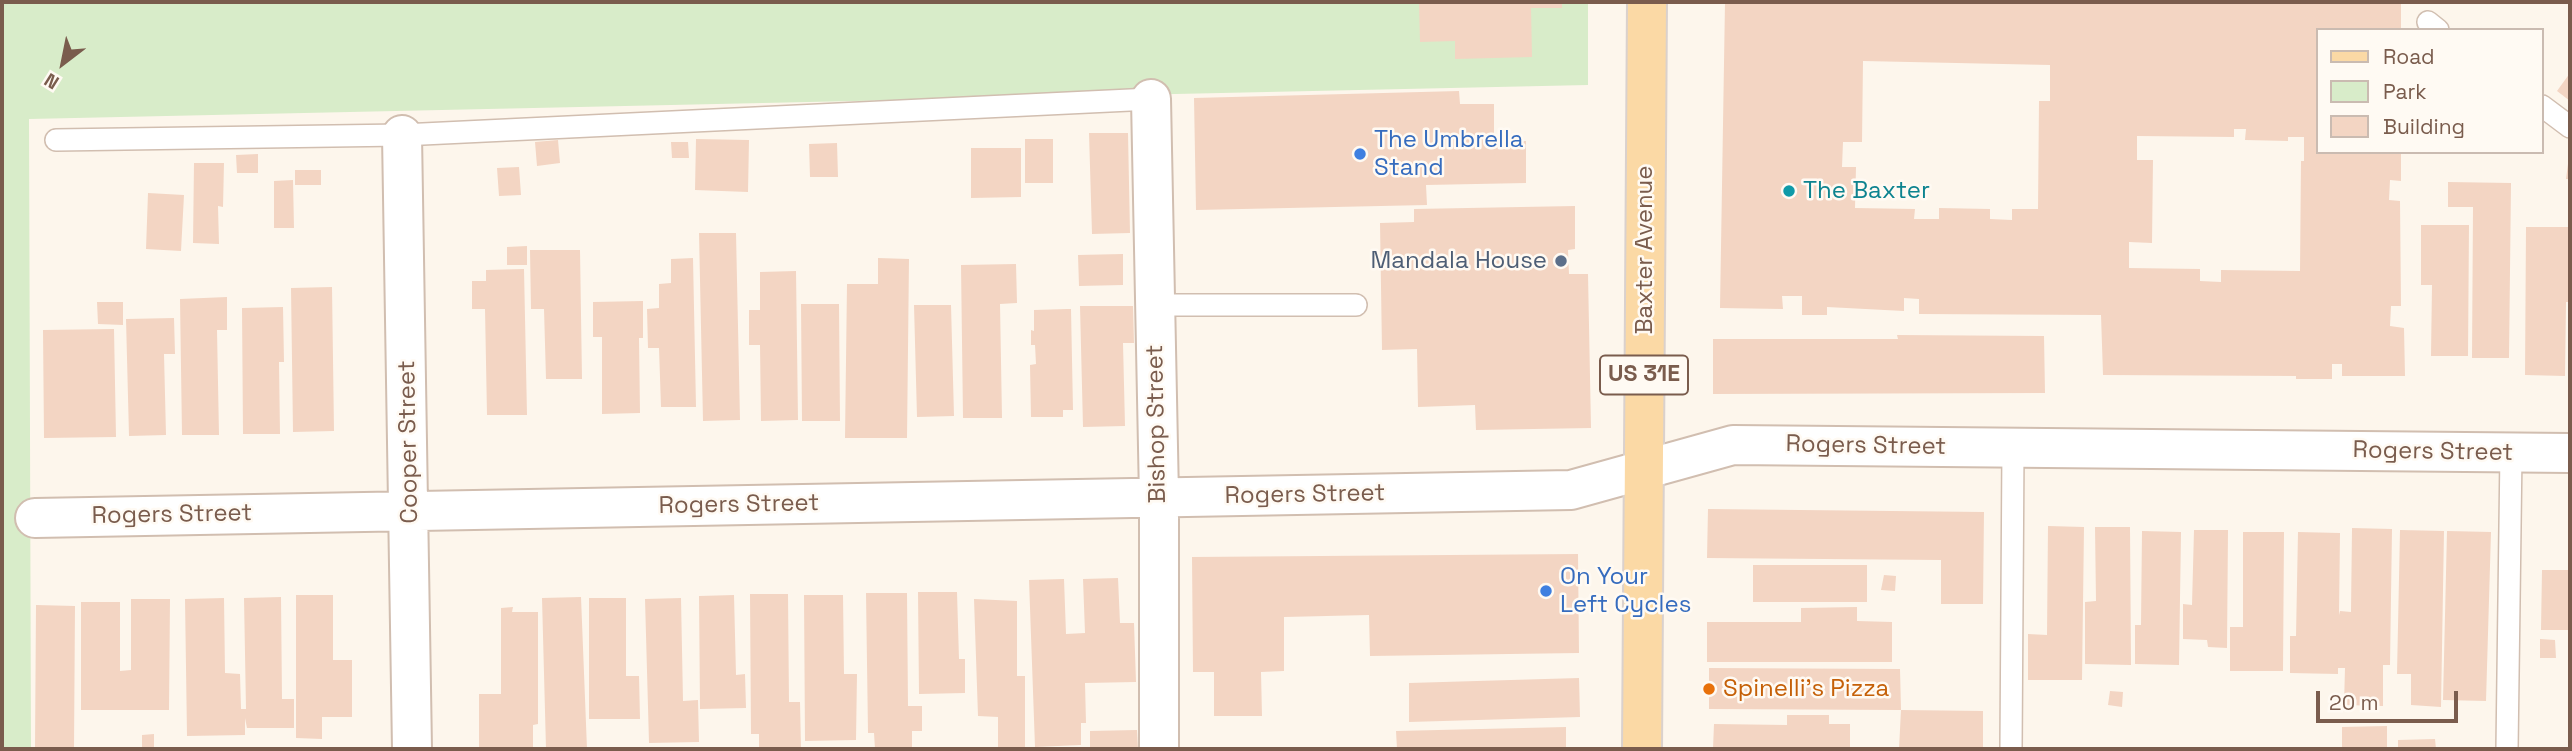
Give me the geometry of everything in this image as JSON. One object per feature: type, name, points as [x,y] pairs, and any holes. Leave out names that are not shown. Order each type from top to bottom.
[{"type":"main road","name":"Baxter Avenue","points":[[1642,749],[1647,2]]},
{"type":"street","name":"Bishop Street","points":[[1151,99],[1159,497],[1159,749]]},
{"type":"street","name":"Cooper Street","points":[[402,135],[412,749]]},
{"type":"street","name":"Rogers Street","points":[[35,518],[1571,490],[1733,445],[2570,453]]},
{"type":"lane","points":[[56,140],[402,135],[1151,99]]},
{"type":"lane","points":[[2544,108],[2570,127]]},
{"type":"lane","points":[[1155,305],[1356,305]]},
{"type":"lane","points":[[2011,749],[2013,448]]},
{"type":"lane","points":[[2507,749],[2511,452]]},
{"type":"green space","points":[[2,2],[1588,2],[1588,85],[29,119],[31,749],[2,749]]},
{"type":"building","points":[[1562,2],[1562,8],[1531,8],[1532,57],[1455,59],[1455,41],[1420,42],[1419,4]]},
{"type":"building","name":"The Baxter","points":[[1725,2],[2401,2],[2401,28],[2316,28],[2316,154],[2401,154],[2401,181],[2390,180],[2389,200],[2400,201],[2401,306],[2391,306],[2390,326],[2404,328],[2405,376],[2342,376],[2342,364],[2332,364],[2332,379],[2296,379],[2296,376],[2103,375],[2101,315],[1919,314],[1919,299],[1904,298],[1904,311],[1827,307],[1827,315],[1802,315],[1802,296],[1782,296],[1783,309],[1720,308]],"holes":[[[1863,61],[2050,65],[2050,101],[2039,101],[2038,209],[2012,209],[2012,220],[1990,219],[1990,209],[1939,208],[1939,219],[1914,219],[1915,209],[1855,208],[1856,167],[1842,167],[1843,142],[1862,142]],[[2234,129],[2246,129],[2245,140],[2288,141],[2288,137],[2304,137],[2304,161],[2301,161],[2300,271],[2221,270],[2221,282],[2200,281],[2200,269],[2129,268],[2129,242],[2152,243],[2153,160],[2137,160],[2137,136],[2234,137]]]},
{"type":"building","points":[[2570,73],[2570,101],[2557,91]]},
{"type":"building","name":"The Umbrella Stand","points":[[1459,91],[1460,104],[1494,104],[1494,142],[1526,141],[1526,183],[1426,185],[1427,205],[1196,210],[1194,98]]},
{"type":"building","points":[[1089,133],[1128,133],[1130,233],[1092,234]]},
{"type":"building","points":[[696,139],[749,140],[748,192],[695,190]]},
{"type":"building","points":[[1025,139],[1053,139],[1053,183],[1025,183]]},
{"type":"building","points":[[558,140],[560,163],[537,166],[535,142]]},
{"type":"building","points":[[671,142],[688,142],[689,158],[672,158]]},
{"type":"building","points":[[837,143],[838,177],[810,177],[809,144]]},
{"type":"building","points":[[971,148],[1021,148],[1021,197],[971,198]]},
{"type":"building","points":[[258,154],[258,173],[237,173],[236,155]]},
{"type":"building","points":[[194,163],[224,163],[223,207],[218,206],[219,244],[193,243]]},
{"type":"building","points":[[2568,164],[2570,179],[2566,179]]},
{"type":"building","points":[[519,167],[521,195],[499,196],[497,168]]},
{"type":"building","points":[[295,170],[321,170],[321,185],[295,185]]},
{"type":"building","points":[[293,180],[294,228],[274,228],[274,181]]},
{"type":"building","points":[[2448,182],[2511,183],[2509,358],[2472,358],[2473,207],[2448,207]]},
{"type":"building","points":[[148,193],[184,195],[181,251],[146,249]]},
{"type":"building","points":[[1575,206],[1575,249],[1568,250],[1569,274],[1588,274],[1591,428],[1476,430],[1475,405],[1418,407],[1417,349],[1382,350],[1380,223],[1414,222],[1414,209]]},
{"type":"building","points":[[2421,225],[2469,225],[2468,356],[2431,356],[2432,285],[2421,285]]},
{"type":"building","points":[[2526,227],[2570,227],[2570,302],[2566,302],[2565,376],[2525,375]]},
{"type":"building","points":[[699,233],[736,233],[740,420],[703,421]]},
{"type":"building","points":[[527,246],[527,265],[507,265],[507,247]]},
{"type":"building","points":[[530,250],[580,250],[582,379],[546,379],[544,309],[531,309]]},
{"type":"building","points":[[1123,254],[1123,285],[1079,286],[1078,255]]},
{"type":"building","points":[[693,258],[696,407],[661,407],[659,348],[648,348],[647,309],[659,308],[659,284],[671,283],[671,259]]},
{"type":"building","points":[[878,258],[909,259],[907,438],[845,438],[847,284],[878,284]]},
{"type":"building","points":[[1016,264],[1017,303],[1000,304],[1002,418],[963,418],[961,265]]},
{"type":"building","points":[[524,269],[527,415],[487,415],[485,309],[472,309],[472,281],[486,281],[486,270]]},
{"type":"building","points":[[796,271],[798,420],[761,421],[760,345],[749,345],[749,310],[760,310],[760,272]]},
{"type":"building","points":[[332,287],[334,431],[293,432],[291,288]]},
{"type":"building","points":[[227,297],[227,330],[217,330],[219,435],[182,435],[180,299]]},
{"type":"building","points":[[643,301],[643,338],[639,338],[640,413],[602,414],[602,337],[593,337],[593,302]]},
{"type":"building","points":[[97,302],[123,302],[123,325],[98,324]]},
{"type":"building","points":[[801,304],[839,304],[840,421],[802,421]]},
{"type":"building","points":[[914,305],[951,305],[954,416],[917,417]]},
{"type":"building","points":[[1080,306],[1133,306],[1134,343],[1123,343],[1125,426],[1083,427]]},
{"type":"building","points":[[283,307],[284,362],[279,362],[280,434],[243,434],[242,308]]},
{"type":"building","points":[[1071,309],[1073,410],[1063,410],[1063,417],[1031,417],[1030,365],[1036,364],[1035,345],[1031,345],[1034,310]]},
{"type":"building","points":[[174,318],[175,354],[164,354],[166,435],[129,436],[126,319]]},
{"type":"building","points":[[114,329],[116,437],[44,438],[43,330]]},
{"type":"building","points":[[1897,335],[2044,336],[2045,393],[1713,394],[1713,339],[1898,339]]},
{"type":"building","points":[[1708,509],[1984,512],[1983,604],[1941,604],[1941,560],[1707,558]]},
{"type":"building","points":[[2048,526],[2084,527],[2082,680],[2028,680],[2028,634],[2047,635]]},
{"type":"building","points":[[2095,527],[2130,527],[2131,665],[2085,664],[2085,602],[2096,601]]},
{"type":"building","points":[[2352,528],[2392,529],[2390,665],[2383,665],[2383,706],[2344,705],[2345,668],[2338,668],[2338,674],[2290,673],[2290,636],[2296,636],[2298,532],[2340,533],[2339,615],[2340,611],[2351,612]]},
{"type":"building","points":[[2194,530],[2228,530],[2227,648],[2208,647],[2207,640],[2183,639],[2183,604],[2192,605]]},
{"type":"building","points":[[2400,530],[2444,531],[2441,707],[2411,705],[2411,674],[2397,674]]},
{"type":"building","points":[[2142,531],[2181,532],[2179,665],[2135,664],[2135,625],[2141,625]]},
{"type":"building","points":[[2447,531],[2491,532],[2486,701],[2443,700]]},
{"type":"building","points":[[2243,532],[2284,532],[2283,671],[2230,671],[2230,627],[2243,627]]},
{"type":"building","points":[[1578,554],[1579,653],[1370,656],[1369,615],[1284,617],[1284,671],[1261,672],[1262,716],[1214,716],[1214,672],[1193,672],[1192,557]]},
{"type":"building","points":[[1753,565],[1867,565],[1867,602],[1753,602]]},
{"type":"building","points":[[2542,570],[2570,570],[2570,630],[2541,630]]},
{"type":"building","points":[[1884,575],[1896,576],[1895,591],[1881,590]]},
{"type":"building","points":[[1118,578],[1120,623],[1134,623],[1136,682],[1085,683],[1086,723],[1081,723],[1081,745],[1035,747],[1029,580],[1064,579],[1066,634],[1085,633],[1083,579]]},
{"type":"building","points":[[918,592],[957,592],[959,659],[965,659],[965,693],[919,694]]},
{"type":"building","points":[[866,593],[907,593],[908,706],[922,706],[922,731],[912,731],[912,749],[875,749],[874,733],[868,733]]},
{"type":"building","points":[[750,594],[788,594],[789,702],[800,702],[801,749],[759,749],[759,734],[751,734]]},
{"type":"building","points":[[296,595],[333,595],[333,660],[352,660],[352,717],[322,717],[322,739],[296,738]]},
{"type":"building","points":[[734,595],[736,675],[745,674],[746,708],[700,709],[699,596]]},
{"type":"building","points":[[804,595],[843,595],[844,674],[857,674],[856,740],[805,741]]},
{"type":"building","points":[[281,597],[282,699],[294,699],[294,728],[247,728],[245,718],[245,735],[187,736],[185,599],[224,598],[225,673],[240,674],[241,709],[246,709],[244,598]]},
{"type":"building","points":[[581,597],[587,749],[546,749],[542,598]]},
{"type":"building","points":[[589,598],[626,598],[626,676],[639,676],[640,719],[589,719]]},
{"type":"building","points":[[681,598],[683,701],[698,700],[699,742],[649,743],[645,599]]},
{"type":"building","points":[[131,599],[170,599],[169,710],[81,710],[81,602],[120,602],[120,671],[131,670]]},
{"type":"building","points":[[974,599],[1017,601],[1017,676],[1025,676],[1025,748],[998,747],[998,717],[978,716]]},
{"type":"building","points":[[36,605],[75,606],[74,749],[35,749]]},
{"type":"building","points":[[513,607],[512,612],[538,612],[538,724],[533,725],[533,749],[479,749],[479,694],[501,694],[501,608]]},
{"type":"building","points":[[1857,607],[1857,621],[1892,622],[1892,662],[1707,662],[1707,622],[1801,622],[1801,608]]},
{"type":"building","points":[[2540,639],[2555,640],[2556,658],[2540,658]]},
{"type":"building","points":[[1709,668],[1900,669],[1901,710],[1709,709]]},
{"type":"building","points":[[1579,678],[1580,717],[1409,722],[1409,683]]},
{"type":"building","points":[[2110,691],[2123,692],[2122,707],[2108,705]]},
{"type":"building","points":[[1901,710],[1983,711],[1983,749],[1899,749]]},
{"type":"building","points":[[1787,715],[1829,715],[1829,724],[1850,724],[1850,749],[1713,749],[1714,724],[1787,725]]},
{"type":"building","points":[[2387,726],[2387,749],[2342,749],[2342,727]]},
{"type":"building","points":[[1566,727],[1566,749],[1397,749],[1396,731]]},
{"type":"building","points":[[1137,730],[1138,749],[1090,749],[1090,731]]},
{"type":"building","points":[[154,734],[154,749],[142,749],[142,735]]},
{"type":"building","points":[[2435,739],[2436,749],[2398,749],[2398,740]]},
{"type":"place","name":"The Umbrella Stand","points":[[1360,154]]},
{"type":"place","name":"The Baxter","points":[[1789,191]]},
{"type":"place","name":"Mandala House","points":[[1561,261]]},
{"type":"place","name":"On Your Left Cycles","points":[[1546,591]]},
{"type":"place","name":"Spinelli's Pizza","points":[[1709,689]]}]
